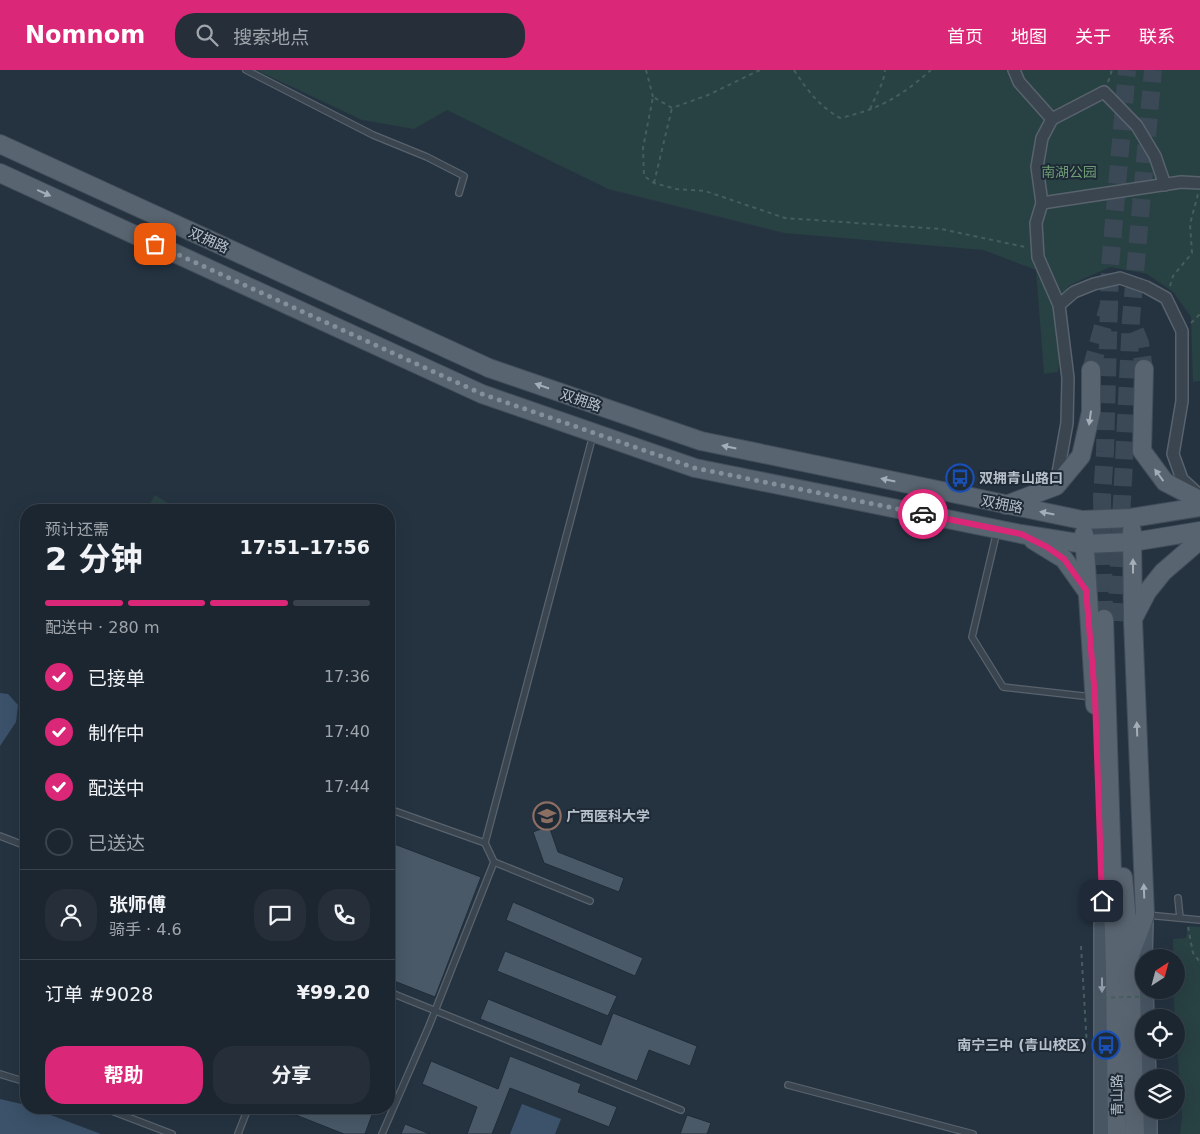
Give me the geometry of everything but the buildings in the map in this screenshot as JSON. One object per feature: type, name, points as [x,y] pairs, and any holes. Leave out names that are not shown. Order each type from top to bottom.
[{"type":"main road","name":"双拥路","points":[[0,144],[489,368],[701,441],[1082,520],[1131,518],[1200,507]]},
{"type":"main road","name":"双拥路","points":[[0,173],[482,394],[695,468],[1021,534],[1084,544],[1133,542],[1200,531]]},
{"type":"main road","points":[[1144,369],[1142,451],[1165,482],[1200,500]]},
{"type":"main road","points":[[1006,505],[1056,486],[1081,456],[1091,412],[1090,370]]},
{"type":"main road","points":[[1115,967],[1117,620],[1133,542],[1131,518]]},
{"type":"main road","points":[[1082,520],[1095,697],[1102,901],[1115,967]]},
{"type":"main road","points":[[1021,534],[1047,547],[1064,559],[1086,590]]},
{"type":"main road","points":[[1117,620],[1147,592],[1163,572],[1200,540]]},
{"type":"main road","points":[[1117,620],[1145,915],[1139,949]]},
{"type":"main road","name":"青山路","points":[[1117,620],[1115,730],[1122,856],[1136,949]]},
{"type":"main road","name":"青山路","points":[[1115,967],[1118,1134]]},
{"type":"main road","name":"青山路","points":[[1135,1134],[1137,999]]},
{"type":"street","points":[[1014,70],[1019,82],[1052,119]]},
{"type":"street","points":[[1056,486],[1067,424],[1068,378],[1059,306],[1038,257],[1036,223],[1042,203],[1037,168],[1042,138],[1052,119],[1104,92],[1137,126],[1155,156],[1165,185]]},
{"type":"street","points":[[1042,203],[1181,182],[1200,183]]},
{"type":"street","points":[[1059,306],[1074,292],[1094,284],[1120,278],[1146,286],[1166,298],[1182,331],[1182,401],[1173,454],[1182,479],[1200,496]]},
{"type":"street","points":[[1102,901],[1102,1134]]},
{"type":"street","points":[[1149,1119],[1149,1134]]},
{"type":"lane","points":[[246,70],[373,135],[427,157],[464,176],[460,193]]},
{"type":"lane","points":[[590,902],[494,862],[485,843],[593,433]]},
{"type":"lane","points":[[998,529],[972,637],[1003,687],[1095,697]]},
{"type":"lane","points":[[395,811],[485,843]]},
{"type":"lane","points":[[0,836],[20,844]]},
{"type":"lane","points":[[395,1104],[436,1011],[494,862]]},
{"type":"lane","points":[[1178,898],[1183,918]]},
{"type":"lane","points":[[1145,915],[1200,920]]},
{"type":"lane","points":[[395,994],[681,1110]]},
{"type":"lane","points":[[0,1074],[20,1080]]},
{"type":"lane","points":[[788,1085],[974,1134]]},
{"type":"lane","points":[[120,1114],[172,1134]]},
{"type":"lane","points":[[238,1134],[246,1114]]},
{"type":"lane","points":[[382,1134],[391,1114]]},
{"type":"path","points":[[646,70],[652,97],[643,148],[644,176],[654,183],[676,189],[705,191],[785,218],[941,229],[1004,240],[1038,250]]},
{"type":"path","points":[[652,97],[672,108],[708,95],[760,70]]},
{"type":"path","points":[[794,70],[808,91],[825,109],[840,118],[878,108],[913,86],[931,70]]},
{"type":"path","points":[[869,110],[883,81],[885,70]]},
{"type":"path","points":[[654,183],[672,108]]},
{"type":"path","points":[[1166,298],[1173,276],[1192,253],[1190,224],[1200,187]]},
{"type":"path","points":[[1183,918],[1193,953],[1200,962]]},
{"type":"path","points":[[1081,946],[1087,1047]]},
{"type":"path","points":[[1095,998],[1135,994]]},
{"type":"green space","name":"南湖公园","points":[[256,70],[1200,70],[1200,381],[1193,382],[1191,317],[1173,292],[1147,274],[1110,267],[1068,286],[1058,372],[1044,374],[1036,270],[983,250],[784,233],[608,189],[447,110],[414,129],[362,120]]},
{"type":"green space","points":[[155,495],[169,504],[150,504]]},
{"type":"green space","points":[[1188,926],[1200,927],[1200,1134],[1180,1134],[1182,1119],[1185,1119],[1185,1069],[1179,1069],[1178,1059],[1185,1059],[1185,1009],[1174,1009],[1174,999],[1185,999],[1185,949],[1173,949],[1173,939],[1186,938]]},
{"type":"water","points":[[0,693],[8,694],[18,705],[16,722],[0,746]]},
{"type":"water","points":[[0,1099],[20,1104],[20,1114],[48,1114],[101,1134],[0,1134]]},
{"type":"water","points":[[522,1104],[561,1119],[555,1134],[510,1134]]},
{"type":"tunnel","points":[[1091,370],[1109,304],[1110,267],[1127,70]]},
{"type":"tunnel","points":[[1116,621],[1131,319],[1153,70]]},
{"type":"tunnel","points":[[1104,619],[1102,496],[1109,304]]},
{"type":"tunnel","points":[[1135,331],[1140,343],[1144,369]]},
{"type":"way so far","points":[[155,244],[482,394],[695,468],[923,514]]},
{"type":"place","name":"双拥青山路口","points":[[960,478]]},
{"type":"place","name":"广西医科大学","points":[[547,816]]},
{"type":"place","name":"南宁三中 (青山校区)","points":[[1106,1045]]},
{"type":"route","points":[[923,514],[1021,534],[1047,547],[1064,559],[1086,590],[1095,697],[1102,901]]}]
